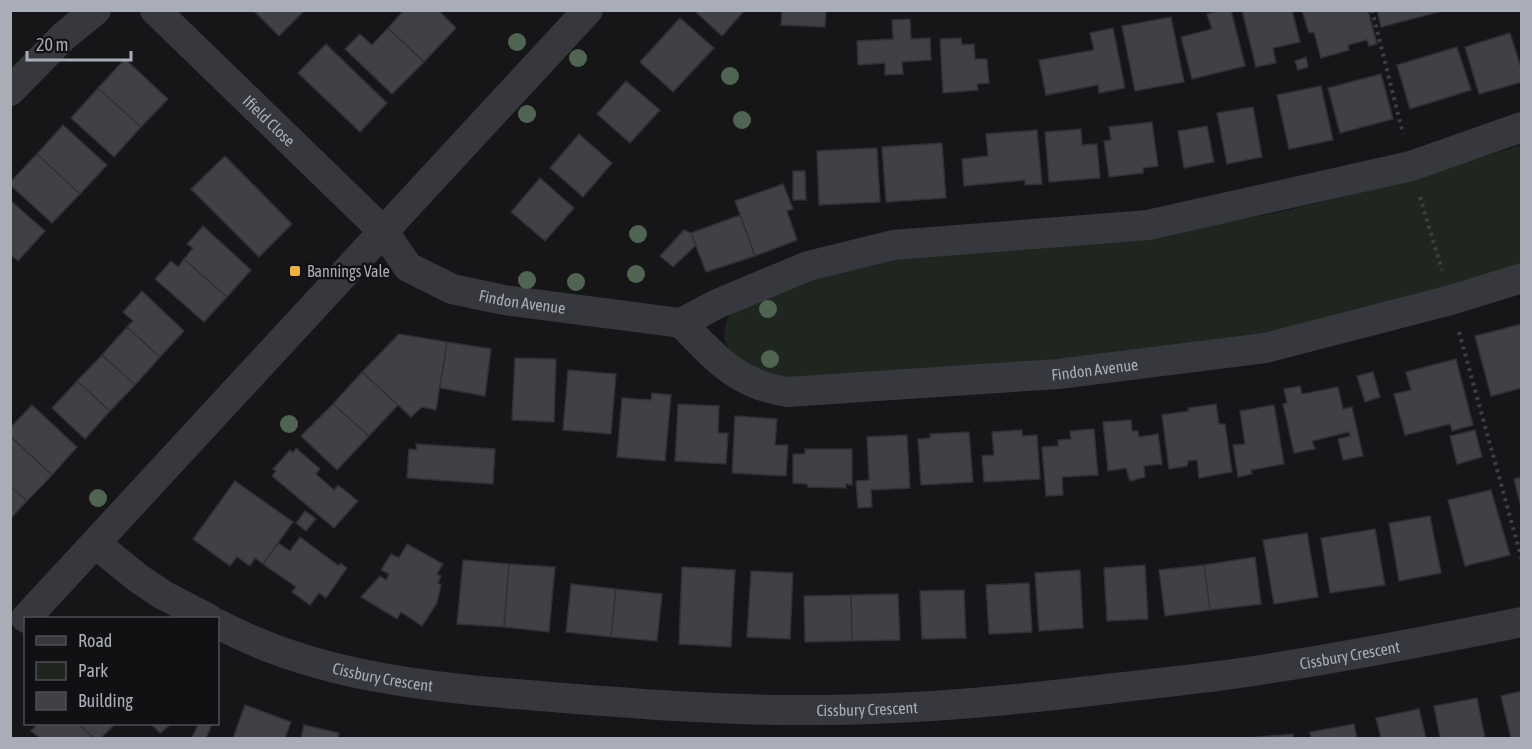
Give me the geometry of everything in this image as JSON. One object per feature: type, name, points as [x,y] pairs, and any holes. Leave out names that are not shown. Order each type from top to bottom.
[{"type":"street","points":[[10,91],[64,36],[96,10]]},
{"type":"street","name":"Ifield Close","points":[[155,10],[384,232]]},
{"type":"street","points":[[28,617],[588,10]]},
{"type":"street","points":[[681,323],[717,304],[808,266],[893,245],[1148,225],[1411,166],[1521,127]]},
{"type":"street","name":"Findon Avenue","points":[[384,232],[408,267],[452,289],[504,300],[681,323],[733,373],[767,389],[787,392],[1058,374],[1265,348],[1450,300],[1521,278]]},
{"type":"street","points":[[96,544],[154,589],[206,617]]},
{"type":"street","points":[[10,635],[24,621]]},
{"type":"street","name":"Cissbury Crescent","points":[[219,624],[268,647],[348,672],[386,679],[468,690],[645,704],[734,710],[821,710],[925,706],[1031,698],[1241,673],[1390,648],[1521,622]]},
{"type":"path","points":[[1450,300],[1521,560]]},
{"type":"green space","points":[[1521,145],[1521,267],[1258,337],[1101,358],[798,383],[767,377],[731,353],[724,338],[726,323],[734,312],[808,278],[896,259],[1211,225],[1276,213],[1407,181]]},
{"type":"building","points":[[253,10],[305,10],[279,36]]},
{"type":"building","points":[[404,10],[438,10],[456,28],[424,62],[388,28]]},
{"type":"building","points":[[694,10],[745,10],[722,36]]},
{"type":"building","points":[[782,10],[826,10],[825,27],[781,25]]},
{"type":"building","points":[[1231,10],[1245,66],[1192,79],[1181,37],[1212,29],[1207,14]]},
{"type":"building","points":[[1242,10],[1292,10],[1300,42],[1273,48],[1276,63],[1256,67]]},
{"type":"building","points":[[1368,10],[1377,44],[1369,46],[1367,40],[1348,45],[1349,50],[1321,58],[1314,32],[1309,33],[1302,11]]},
{"type":"building","points":[[1377,10],[1439,10],[1439,12],[1381,27]]},
{"type":"building","points":[[1171,17],[1184,82],[1135,91],[1122,26]]},
{"type":"building","points":[[680,18],[714,48],[673,92],[640,62]]},
{"type":"building","points":[[910,19],[911,39],[930,38],[931,60],[902,62],[903,74],[885,75],[885,63],[858,65],[857,41],[893,39],[892,20]]},
{"type":"building","points":[[388,28],[424,62],[392,94],[345,49],[360,34],[372,45]]},
{"type":"building","points":[[1113,28],[1125,88],[1099,93],[1098,85],[1046,95],[1039,60],[1094,50],[1090,33]]},
{"type":"building","points":[[1510,33],[1522,71],[1522,82],[1479,94],[1465,47]]},
{"type":"building","points":[[961,38],[962,45],[974,44],[975,59],[987,59],[989,83],[977,84],[978,90],[943,93],[940,39]]},
{"type":"building","points":[[326,44],[387,103],[360,132],[298,73]]},
{"type":"building","points":[[1457,47],[1471,90],[1410,109],[1397,65]]},
{"type":"building","points":[[1306,57],[1308,67],[1298,70],[1295,61]]},
{"type":"building","points":[[125,59],[168,99],[141,127],[98,88]]},
{"type":"building","points":[[1381,74],[1393,119],[1340,133],[1328,88]]},
{"type":"building","points":[[626,81],[660,110],[630,143],[597,114]]},
{"type":"building","points":[[1321,86],[1333,140],[1289,149],[1277,95]]},
{"type":"building","points":[[98,88],[141,127],[114,157],[71,118]]},
{"type":"building","points":[[1253,107],[1262,157],[1227,164],[1217,113]]},
{"type":"building","points":[[1152,122],[1158,166],[1143,168],[1143,173],[1109,177],[1104,141],[1111,140],[1109,127]]},
{"type":"building","points":[[63,125],[107,165],[80,194],[37,154]]},
{"type":"building","points":[[1207,126],[1214,162],[1184,168],[1178,131]]},
{"type":"building","points":[[1081,129],[1082,145],[1097,144],[1100,178],[1049,182],[1045,132]]},
{"type":"building","points":[[1037,130],[1042,184],[1025,185],[1025,180],[964,186],[962,159],[988,156],[986,134]]},
{"type":"building","points":[[579,134],[612,163],[583,197],[550,168]]},
{"type":"building","points":[[942,143],[946,198],[886,202],[882,147]]},
{"type":"building","points":[[877,148],[880,202],[819,205],[817,151]]},
{"type":"building","points":[[37,154],[80,194],[52,223],[10,185],[10,182]]},
{"type":"building","points":[[225,156],[292,224],[259,257],[191,189]]},
{"type":"building","points":[[793,171],[805,171],[806,200],[793,200]]},
{"type":"building","points":[[540,178],[574,208],[545,241],[511,212]]},
{"type":"building","points":[[783,184],[793,209],[787,211],[797,240],[755,256],[735,201]]},
{"type":"building","points":[[10,200],[45,231],[18,261],[10,254]]},
{"type":"building","points":[[740,215],[755,256],[706,272],[691,233]]},
{"type":"building","points":[[203,226],[251,270],[227,297],[184,259],[193,248],[187,244]]},
{"type":"building","points":[[684,230],[691,233],[696,245],[673,267],[660,256]]},
{"type":"building","points":[[184,259],[227,297],[204,322],[155,279],[171,261],[178,267]]},
{"type":"building","points":[[142,291],[184,331],[160,357],[127,327],[133,321],[123,312]]},
{"type":"building","points":[[1522,324],[1522,388],[1491,396],[1475,336]]},
{"type":"building","points":[[127,327],[160,357],[135,385],[102,355]]},
{"type":"building","points":[[399,334],[447,342],[436,410],[422,407],[411,417],[362,372]]},
{"type":"building","points":[[447,342],[491,349],[485,396],[440,388]]},
{"type":"building","points":[[102,355],[135,385],[110,411],[77,381]]},
{"type":"building","points":[[515,358],[556,359],[554,422],[512,420]]},
{"type":"building","points":[[1456,359],[1473,425],[1452,431],[1450,424],[1405,435],[1394,394],[1411,390],[1406,372]]},
{"type":"building","points":[[568,370],[616,374],[611,434],[563,430]]},
{"type":"building","points":[[362,372],[398,405],[369,436],[333,404]]},
{"type":"building","points":[[1373,372],[1380,397],[1365,402],[1357,376]]},
{"type":"building","points":[[77,381],[110,411],[85,439],[52,408]]},
{"type":"building","points":[[1300,386],[1302,394],[1338,387],[1343,409],[1352,407],[1363,456],[1343,460],[1338,439],[1350,436],[1349,432],[1312,441],[1315,449],[1294,453],[1283,404],[1287,403],[1284,389]]},
{"type":"building","points":[[652,393],[671,395],[665,461],[617,457],[622,398],[651,400]]},
{"type":"building","points":[[333,404],[369,436],[337,470],[301,436]]},
{"type":"building","points":[[678,404],[719,406],[718,433],[728,433],[726,464],[675,461]]},
{"type":"building","points":[[1216,404],[1219,424],[1225,424],[1232,472],[1199,478],[1197,460],[1188,461],[1187,466],[1169,469],[1162,415]]},
{"type":"building","points":[[32,405],[77,447],[52,475],[10,436],[10,428]]},
{"type":"building","points":[[1274,405],[1284,464],[1251,470],[1252,474],[1238,477],[1233,445],[1245,444],[1240,411]]},
{"type":"building","points":[[735,416],[777,419],[775,445],[788,445],[786,476],[732,473]]},
{"type":"building","points":[[1131,420],[1132,431],[1138,431],[1139,437],[1158,434],[1162,464],[1144,466],[1145,477],[1130,481],[1126,468],[1108,471],[1103,422]]},
{"type":"building","points":[[1094,429],[1098,475],[1062,477],[1063,495],[1046,496],[1042,447],[1058,446],[1058,440],[1071,439],[1070,431]]},
{"type":"building","points":[[1022,430],[1022,436],[1037,435],[1040,479],[984,482],[982,456],[994,455],[992,432]]},
{"type":"building","points":[[1475,430],[1482,457],[1457,464],[1450,436]]},
{"type":"building","points":[[969,432],[973,482],[921,485],[918,439],[930,438],[930,434]]},
{"type":"building","points":[[907,435],[910,488],[871,490],[872,507],[858,508],[856,481],[869,480],[867,437]]},
{"type":"building","points":[[10,436],[52,475],[27,501],[10,486]]},
{"type":"building","points":[[416,444],[495,449],[493,484],[407,478],[409,449],[417,450]]},
{"type":"building","points":[[296,448],[320,469],[316,474],[334,490],[338,485],[358,501],[334,528],[272,476],[276,471],[273,469],[290,450],[293,453]]},
{"type":"building","points":[[805,449],[852,449],[852,485],[846,484],[846,488],[808,487],[807,484],[793,483],[793,454],[805,454]]},
{"type":"building","points":[[1522,477],[1522,511],[1514,479]]},
{"type":"building","points":[[235,481],[293,522],[263,564],[255,558],[250,566],[237,557],[230,566],[193,539]]},
{"type":"building","points":[[10,486],[27,501],[10,519]]},
{"type":"building","points":[[1491,490],[1510,555],[1465,566],[1448,500]]},
{"type":"building","points":[[305,511],[316,519],[306,531],[296,523]]},
{"type":"building","points":[[1430,516],[1441,573],[1399,581],[1389,523]]},
{"type":"building","points":[[1375,529],[1385,585],[1330,593],[1321,538]]},
{"type":"building","points":[[1307,533],[1318,597],[1274,604],[1263,540]]},
{"type":"building","points":[[300,537],[339,566],[340,563],[347,568],[326,598],[319,593],[310,605],[292,592],[296,587],[263,564],[278,543],[290,551]]},
{"type":"building","points":[[407,544],[443,564],[437,574],[441,576],[438,583],[441,585],[437,603],[422,626],[401,612],[397,619],[361,597],[380,576],[386,580],[389,574],[381,570],[391,554],[399,558]]},
{"type":"building","points":[[1255,557],[1261,604],[1210,610],[1204,565]]},
{"type":"building","points":[[463,560],[509,564],[504,627],[457,624]]},
{"type":"building","points":[[509,564],[555,567],[549,632],[504,627]]},
{"type":"building","points":[[1145,565],[1148,619],[1107,621],[1104,568]]},
{"type":"building","points":[[1204,565],[1210,610],[1165,616],[1159,570]]},
{"type":"building","points":[[682,567],[735,570],[731,647],[679,644]]},
{"type":"building","points":[[1080,570],[1083,628],[1039,631],[1035,573]]},
{"type":"building","points":[[751,571],[793,573],[790,639],[747,637]]},
{"type":"building","points":[[1029,583],[1032,632],[989,634],[986,585]]},
{"type":"building","points":[[571,584],[616,589],[611,637],[566,632]]},
{"type":"building","points":[[616,589],[662,594],[657,641],[611,637]]},
{"type":"building","points":[[964,590],[966,638],[922,639],[920,591]]},
{"type":"building","points":[[898,594],[900,640],[852,641],[851,595]]},
{"type":"building","points":[[851,595],[852,641],[805,642],[804,596]]},
{"type":"building","points":[[1522,691],[1522,738],[1511,738],[1501,696]]},
{"type":"building","points":[[1477,698],[1485,738],[1440,738],[1434,706]]},
{"type":"building","points":[[245,705],[291,722],[285,738],[233,738]]},
{"type":"building","points":[[1419,709],[1426,738],[1381,738],[1376,718]]},
{"type":"building","points":[[1354,724],[1357,738],[1311,738],[1310,732]]},
{"type":"building","points":[[37,725],[79,725],[94,738],[40,738],[31,731]]},
{"type":"building","points":[[79,725],[114,725],[101,738],[94,738]]},
{"type":"building","points":[[152,725],[170,725],[160,733]]},
{"type":"building","points":[[198,725],[212,725],[206,738],[192,738]]},
{"type":"building","points":[[304,725],[339,733],[338,738],[301,738]]},
{"type":"building","points":[[1293,734],[1293,738],[1248,738]]},
{"type":"place","name":"Bannings Vale","points":[[295,271]]}]
